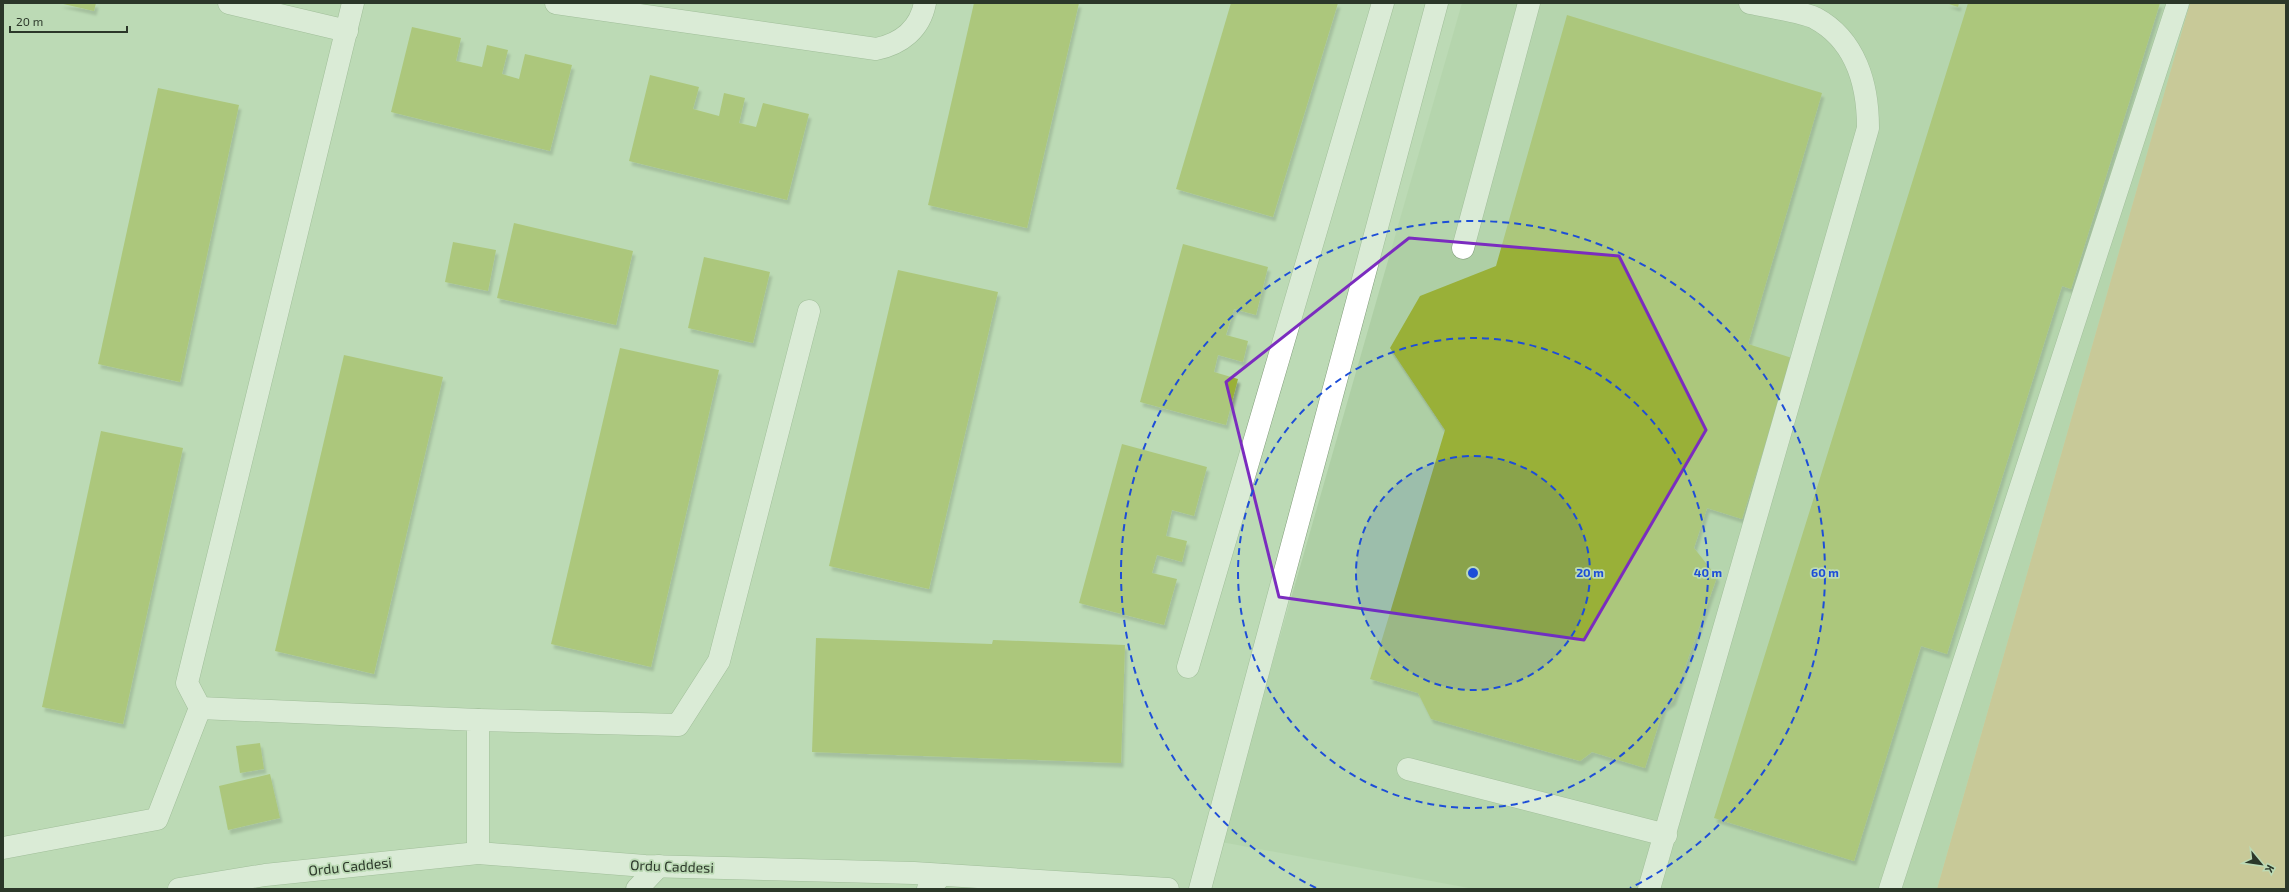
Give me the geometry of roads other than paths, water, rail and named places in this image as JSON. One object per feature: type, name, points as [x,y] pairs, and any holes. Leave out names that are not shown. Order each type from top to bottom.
[{"type":"main road","points":[[229,3],[347,31]]},
{"type":"main road","points":[[200,708],[186,683],[353,3]]},
{"type":"main road","points":[[556,3],[876,49],[888,46],[910,33],[918,22],[925,3]]},
{"type":"main road","points":[[1188,667],[1383,3]]},
{"type":"main road","points":[[1200,889],[1437,3]]},
{"type":"main road","points":[[1463,248],[1529,3]]},
{"type":"main road","points":[[1648,889],[1666,836],[1868,128],[1868,102],[1863,78],[1855,60],[1844,43],[1814,18],[1750,3]]},
{"type":"main road","points":[[1890,889],[2178,3]]},
{"type":"main road","points":[[200,708],[478,720],[678,724],[719,661],[809,310]]},
{"type":"main road","points":[[3,848],[157,819],[200,708]]},
{"type":"main road","points":[[478,720],[478,853]]},
{"type":"main road","points":[[1408,769],[1666,836]]},
{"type":"main road","name":"Ordu Caddesi","points":[[179,889],[220,886],[265,875],[478,853],[659,866],[935,882],[1168,889]]},
{"type":"main road","points":[[636,889],[659,866]]}]
